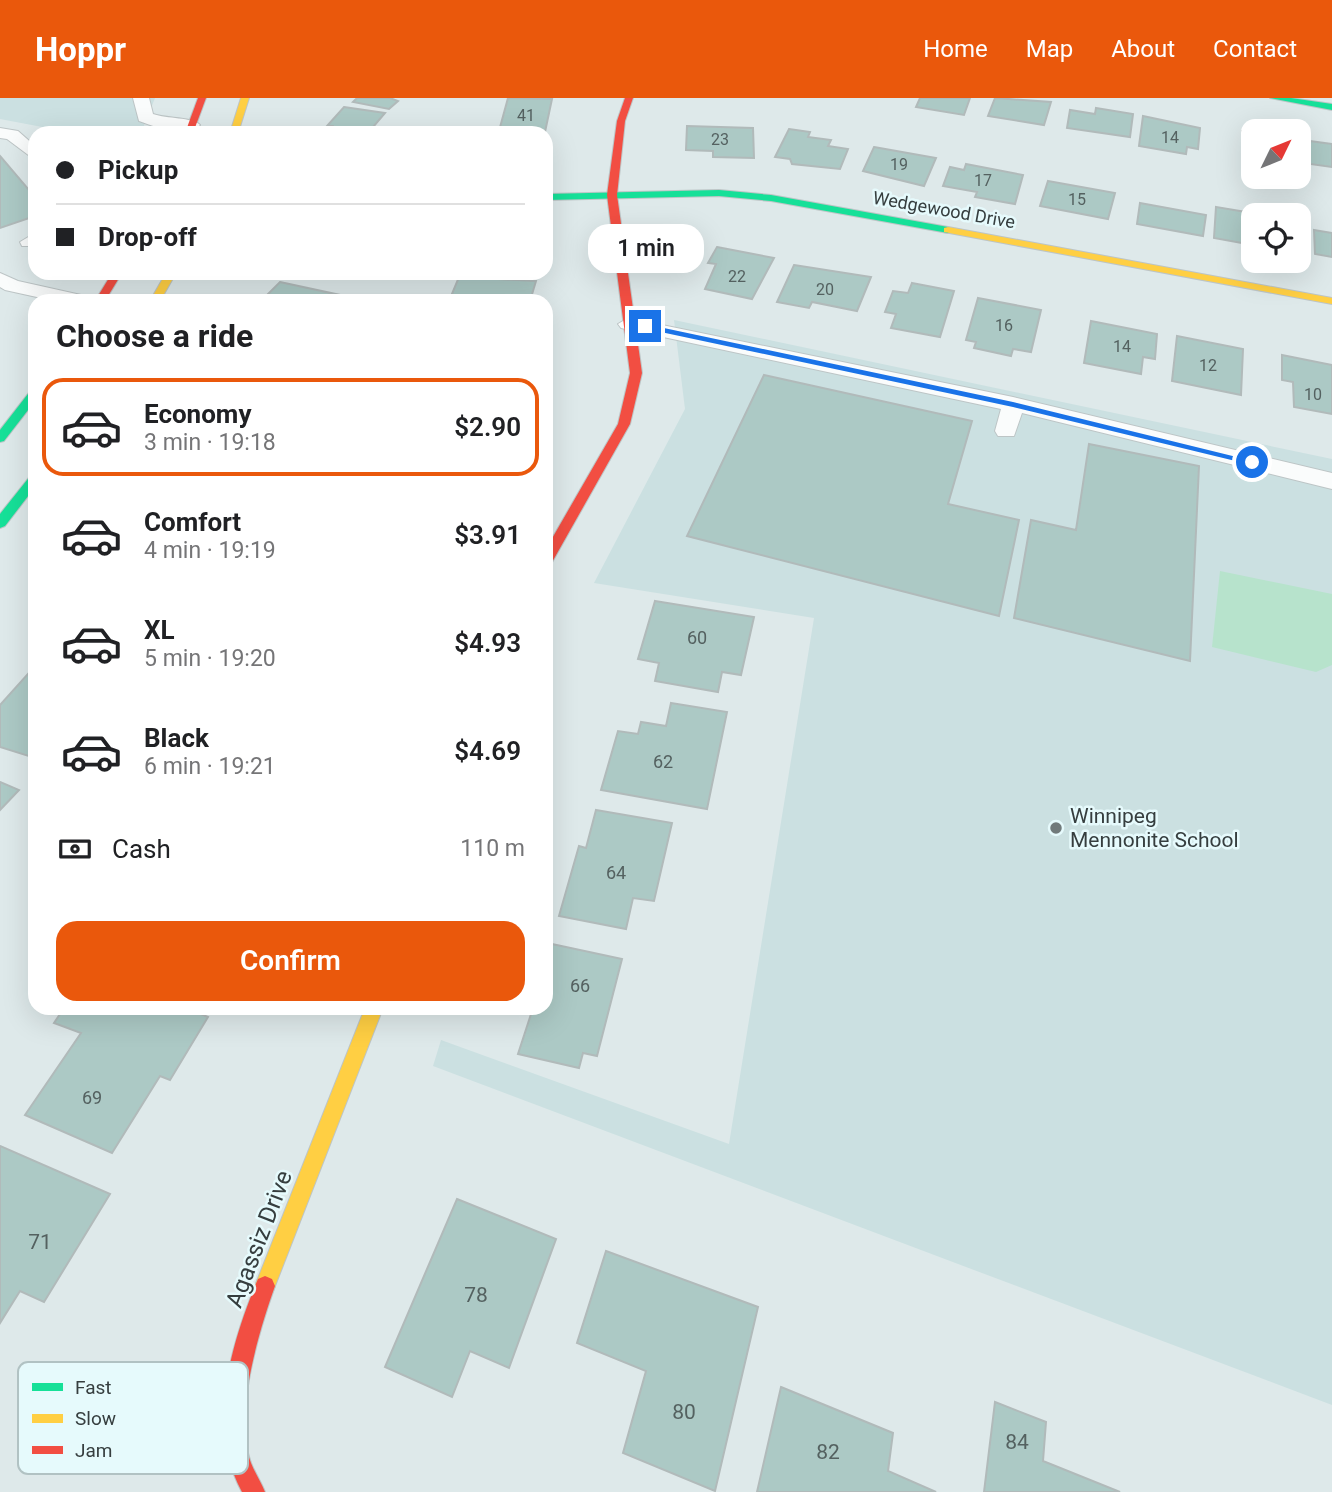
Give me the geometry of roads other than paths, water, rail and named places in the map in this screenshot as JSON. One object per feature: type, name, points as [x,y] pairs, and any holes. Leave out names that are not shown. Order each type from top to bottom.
[{"type":"street","points":[[191,126],[202,98]]},
{"type":"street","points":[[236,126],[244,98]]},
{"type":"street","points":[[553,549],[624,424],[636,373],[612,195],[621,121],[629,98]]},
{"type":"street","points":[[1274,98],[1332,107]]},
{"type":"street","name":"Wedgewood Drive","points":[[553,197],[719,192],[771,198],[1332,301]]},
{"type":"street","points":[[0,438],[28,402]]},
{"type":"street","points":[[0,523],[28,487]]},
{"type":"street","name":"Agassiz Drive","points":[[242,1362],[252,1318],[371,1015]]},
{"type":"street","name":"Agassiz Drive","points":[[245,1474],[254,1492]]},
{"type":"lane","points":[[141,98],[145,117],[172,126]]},
{"type":"lane","points":[[0,133],[12,135],[28,149]]},
{"type":"lane","points":[[4,287],[44,294]]},
{"type":"lane","points":[[628,324],[1013,404],[1332,481]]},
{"type":"lane","points":[[1006,431],[1013,404]]},
{"type":"place","name":"Winnipeg Mennonite School","points":[[1056,828]]}]
